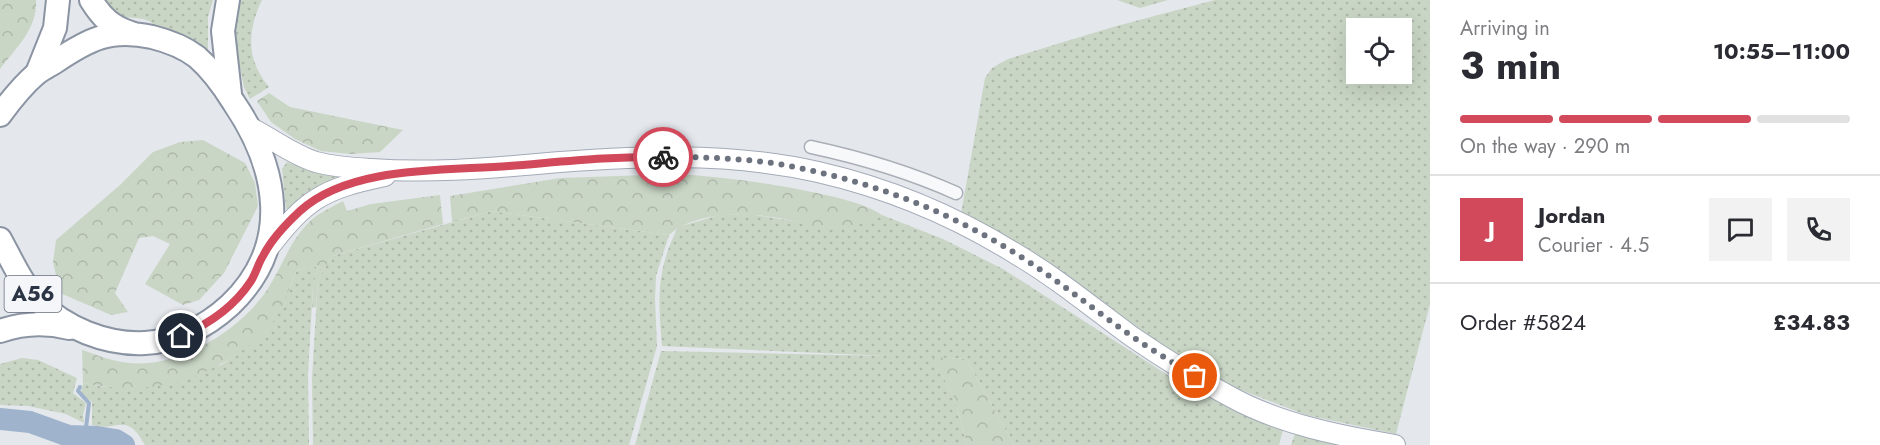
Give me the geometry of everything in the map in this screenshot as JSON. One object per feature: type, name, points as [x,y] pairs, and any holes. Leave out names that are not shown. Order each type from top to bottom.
[{"type":"highway","name":"A56","points":[[37,73],[55,28],[58,0]]},
{"type":"highway","name":"A56","points":[[0,331],[20,324],[34,323],[57,325],[131,343],[164,340],[198,328],[215,319],[241,294],[252,279],[264,254],[272,219],[272,190],[265,161],[251,128],[231,98],[197,58],[181,47],[163,40],[117,29],[107,22],[91,0]]},
{"type":"highway","points":[[228,0],[223,31],[231,98]]},
{"type":"highway","name":"A56","points":[[0,115],[37,73],[87,41],[115,33],[133,34]]},
{"type":"highway","name":"A56","points":[[0,239],[37,299],[57,316],[85,332]]},
{"type":"main road","name":"A56","points":[[251,128],[290,151],[314,161],[346,167],[409,172],[607,158],[690,157],[772,163],[862,184],[908,200],[986,236],[1068,288],[1161,356],[1232,398],[1290,421],[1324,431],[1395,445]]},
{"type":"main road","name":"A56","points":[[264,254],[298,212],[318,198],[344,186],[409,172]]},
{"type":"street","points":[[811,147],[895,168],[956,193]]},
{"type":"green space","points":[[0,0],[36,0],[36,10],[30,29],[0,69]]},
{"type":"green space","points":[[104,0],[213,0],[208,17],[208,53],[156,27],[147,20],[118,15]]},
{"type":"green space","points":[[238,0],[262,0],[254,23],[251,45],[256,66],[269,87],[250,99],[244,87],[238,58],[234,56],[233,25]]},
{"type":"green space","points":[[1117,0],[1168,0],[1140,8]]},
{"type":"green space","points":[[1215,0],[1430,0],[1430,304],[1396,434],[1306,415],[1236,388],[1181,358],[1131,325],[1057,270],[961,214],[985,78],[992,68],[1008,59],[1113,27]]},
{"type":"green space","points":[[269,93],[290,107],[403,130],[380,152],[351,154],[321,151],[295,139],[271,122],[257,101]]},
{"type":"green space","points":[[203,140],[245,163],[255,183],[258,206],[224,273],[199,300],[183,305],[145,284],[170,244],[153,236],[139,238],[115,293],[128,312],[111,315],[60,293],[53,262],[56,240],[120,185],[153,152],[180,142]]},
{"type":"green space","points":[[287,162],[325,175],[342,177],[289,212],[286,208],[282,169]]},
{"type":"green space","points":[[676,174],[799,189],[851,201],[882,215],[852,225],[834,228],[755,215],[724,215],[694,221],[669,235],[492,211],[452,222],[450,196],[560,178]]},
{"type":"green space","points":[[440,195],[443,224],[332,256],[318,279],[316,307],[312,308],[313,285],[319,266],[297,270],[281,308],[269,328],[250,345],[219,365],[182,380],[144,388],[104,387],[83,383],[82,350],[117,361],[138,363],[159,361],[181,356],[221,335],[239,321],[267,290],[293,242],[307,225],[318,215],[343,201],[347,211],[371,204]]},
{"type":"green space","points":[[492,211],[669,235],[656,276],[657,346],[629,445],[313,445],[312,378],[318,279],[332,256]]},
{"type":"green space","points":[[749,214],[836,228],[882,215],[943,239],[1003,269],[1177,381],[1283,430],[1279,445],[1014,445],[966,359],[933,358],[955,399],[967,445],[635,445],[661,351],[889,356],[662,346],[660,285],[666,257],[678,227],[719,215]]},
{"type":"green space","points":[[319,266],[313,285],[308,374],[309,445],[145,445],[138,434],[126,425],[101,427],[92,425],[92,402],[81,393],[83,383],[104,387],[221,365],[269,328],[297,270]]},
{"type":"green space","points":[[932,357],[966,359],[1014,445],[967,445],[955,399]]},
{"type":"green space","points":[[22,358],[38,360],[77,378],[73,393],[86,403],[84,423],[66,414],[28,406],[0,405],[0,364]]},
{"type":"green space","points":[[1295,434],[1341,445],[1291,445]]},
{"type":"waterway","points":[[80,387],[78,391],[89,403],[85,436]]},
{"type":"waterway","points":[[0,419],[30,422],[69,436],[116,440],[124,445]]},
{"type":"way so far","points":[[663,157],[772,163],[818,172],[908,200],[986,236],[1019,255],[1161,356],[1195,376]]},
{"type":"route","points":[[181,336],[215,319],[241,294],[252,279],[264,254],[298,212],[318,198],[344,186],[409,172],[607,158],[663,157]]}]
